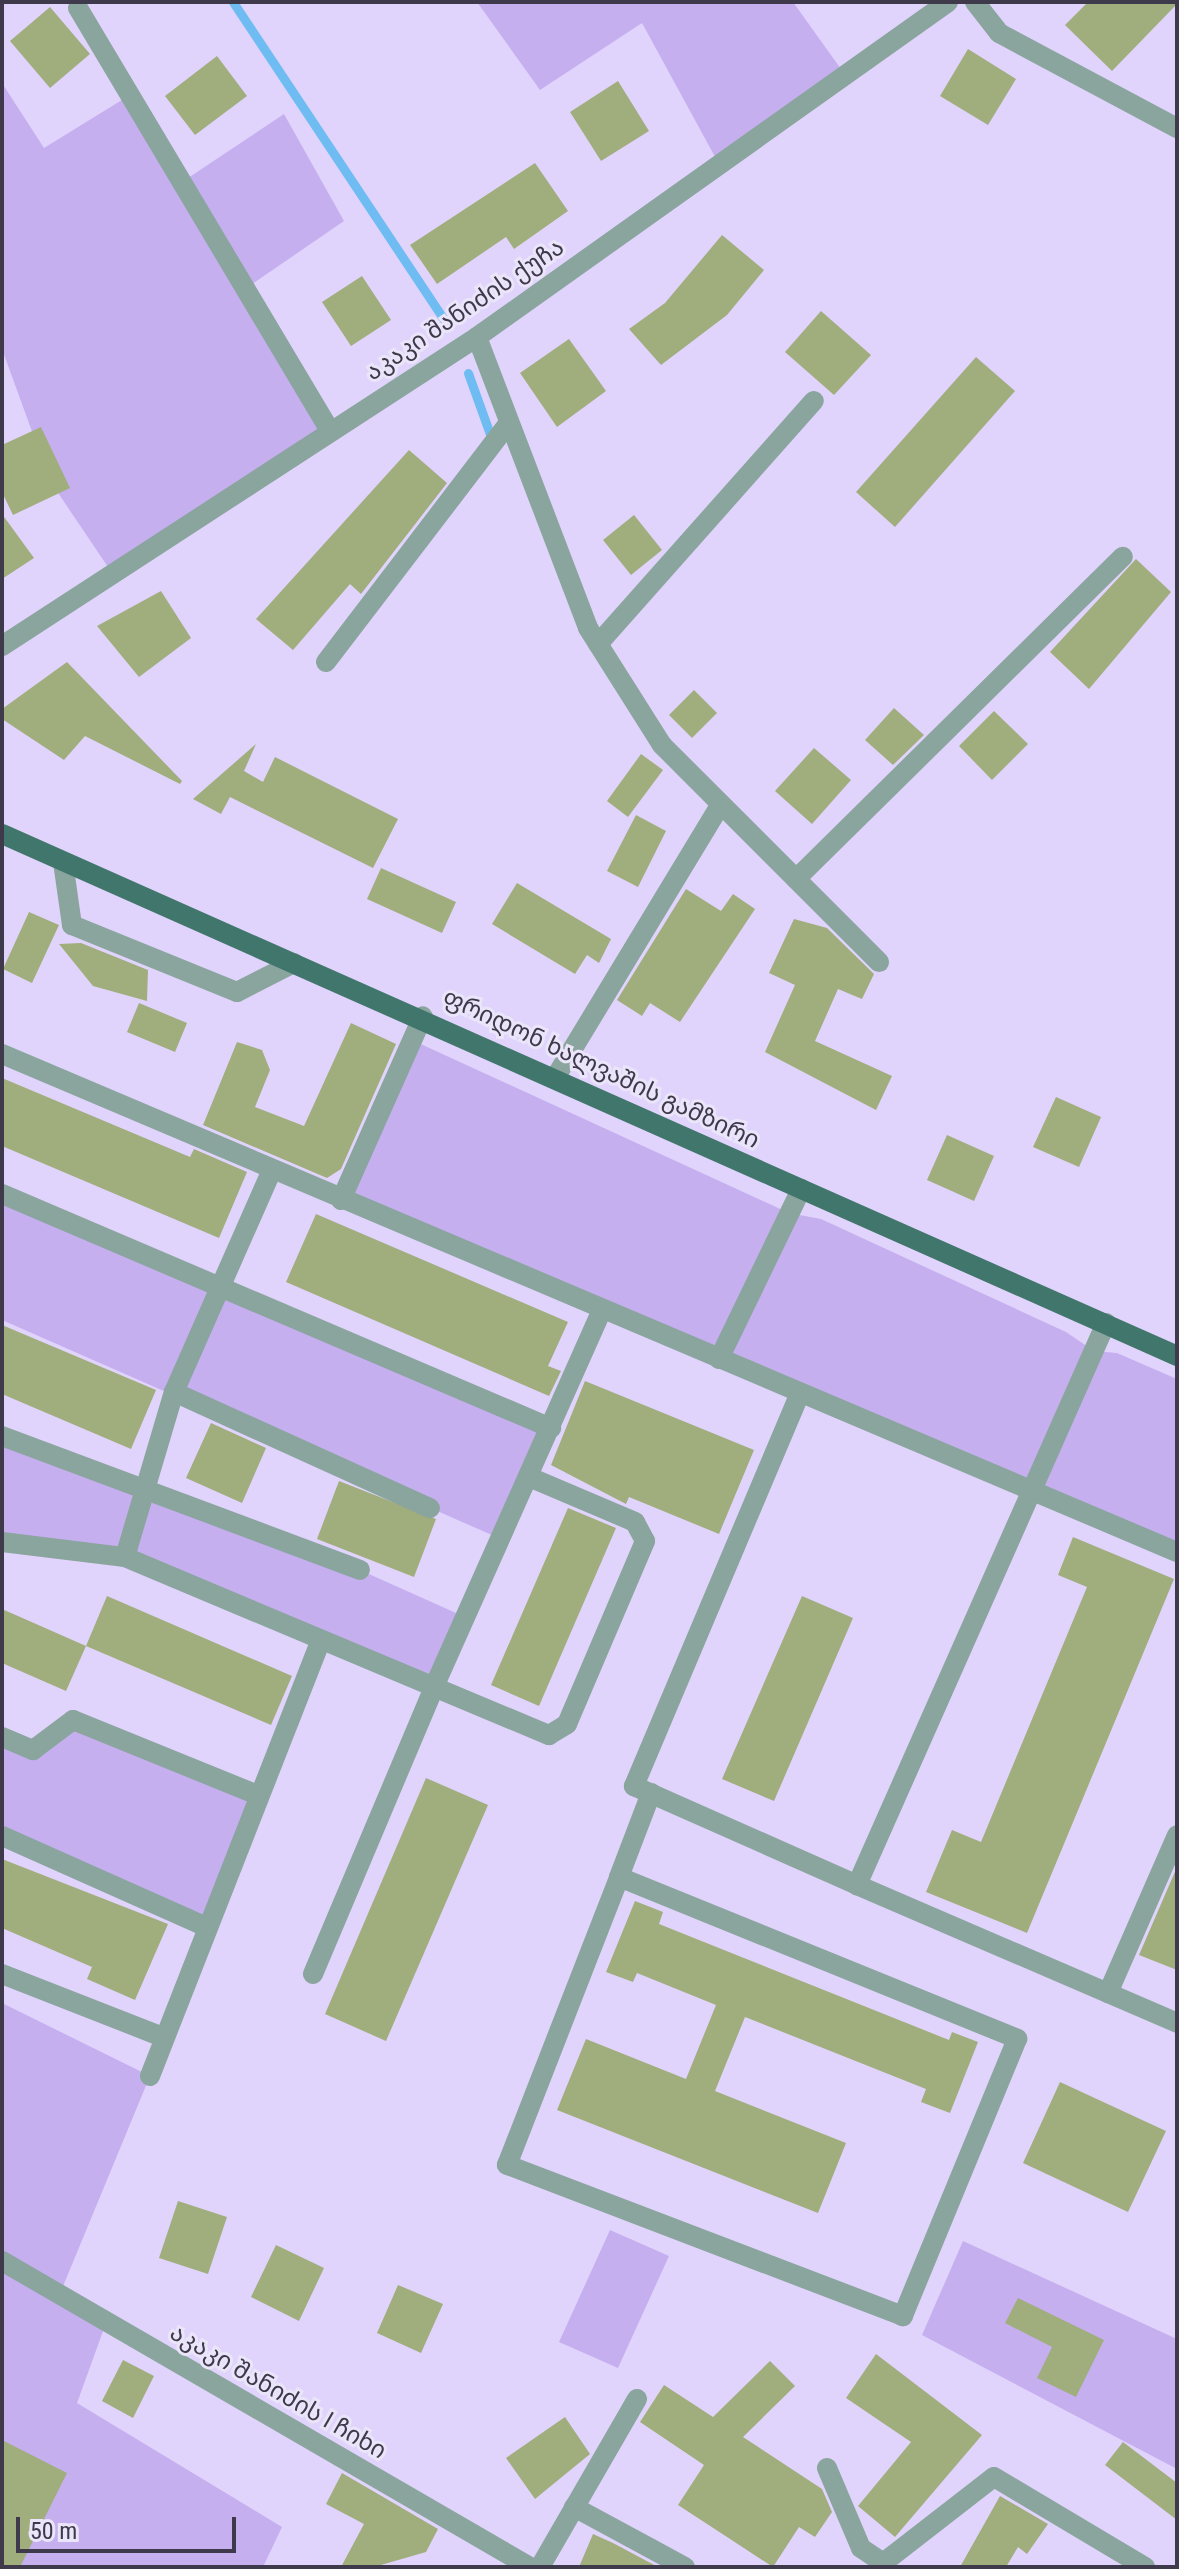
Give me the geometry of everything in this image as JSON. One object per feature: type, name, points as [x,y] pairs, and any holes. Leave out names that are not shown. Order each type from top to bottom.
[{"type":"main road","name":"ფრიდონ ხალვაშის გამზირი","points":[[2,834],[294,963],[423,1016],[1177,1356]]},
{"type":"street","name":"აკაკი შანიძის ქუჩა","points":[[2,646],[477,337],[948,2]]},
{"type":"street","points":[[975,2],[999,33],[1177,128]]},
{"type":"street","points":[[78,8],[330,431]]},
{"type":"street","points":[[477,337],[598,644],[662,745],[879,962]]},
{"type":"street","points":[[598,644],[814,401]]},
{"type":"street","points":[[326,662],[509,423]]},
{"type":"street","points":[[796,879],[1123,557]]},
{"type":"street","points":[[555,1078],[721,804]]},
{"type":"street","points":[[63,862],[72,925],[237,992],[294,963]]},
{"type":"street","points":[[341,1200],[423,1016]]},
{"type":"street","points":[[2,1054],[1177,1552]]},
{"type":"street","points":[[125,1557],[140,1488],[174,1392],[272,1170]]},
{"type":"street","points":[[719,1359],[801,1189]]},
{"type":"street","points":[[2,1194],[551,1428]]},
{"type":"street","points":[[313,1974],[434,1687],[602,1310]]},
{"type":"street","points":[[857,1885],[1106,1323]]},
{"type":"street","points":[[174,1392],[430,1508]]},
{"type":"street","points":[[800,1393],[634,1786],[1177,2023]]},
{"type":"street","points":[[2,1436],[360,1570]]},
{"type":"street","points":[[2,1542],[125,1557],[319,1644],[549,1735],[567,1724],[645,1541],[635,1522],[529,1477]]},
{"type":"street","points":[[150,2076],[319,1644]]},
{"type":"street","points":[[2,1737],[33,1750],[73,1720],[258,1795]]},
{"type":"street","points":[[619,1877],[1017,2039],[903,2316],[507,2165],[651,1793]]},
{"type":"street","points":[[1108,1993],[1177,1835]]},
{"type":"street","points":[[2,1836],[206,1927]]},
{"type":"street","points":[[2,1974],[163,2037]]},
{"type":"street","name":"აკაკი შანიძის I ჩიხი","points":[[2,2261],[530,2567]]},
{"type":"street","points":[[540,2567],[637,2399]]},
{"type":"street","points":[[827,2468],[861,2548],[883,2563],[994,2477],[1145,2567]]},
{"type":"street","points":[[574,2507],[685,2567]]},
{"type":"shaded area","points":[[477,2],[793,2],[846,76],[720,166],[642,23],[540,90]]},
{"type":"shaded area","points":[[2,83],[44,148],[130,95],[182,182],[284,114],[344,221],[245,289],[330,431],[110,570],[50,481],[2,349]]},
{"type":"shaded area","points":[[412,1040],[789,1213],[821,1219],[1066,1332],[1094,1351],[1117,1353],[1177,1379],[1177,1552],[341,1200]]},
{"type":"shaded area","points":[[2,1194],[551,1428],[501,1539],[2,1320]]},
{"type":"shaded area","points":[[2,1436],[360,1570],[465,1617],[434,1687],[125,1557],[2,1542]]},
{"type":"shaded area","points":[[73,1720],[258,1795],[206,1927],[2,1836],[2,1737],[33,1750]]},
{"type":"shaded area","points":[[2,2003],[150,2076],[59,2296],[106,2323],[77,2403],[282,2527],[263,2567],[2,2567]]},
{"type":"shaded area","points":[[610,2230],[669,2256],[618,2368],[559,2342]]},
{"type":"shaded area","points":[[963,2241],[1177,2339],[1177,2469],[922,2335]]},
{"type":"building","points":[[1088,2],[1177,4],[1112,71],[1065,25]]},
{"type":"building","points":[[50,7],[90,54],[50,88],[10,41]]},
{"type":"building","points":[[968,49],[1016,79],[988,125],[940,96]]},
{"type":"building","points":[[217,56],[247,96],[195,135],[165,96]]},
{"type":"building","points":[[618,81],[649,131],[601,161],[570,112]]},
{"type":"building","points":[[535,163],[568,211],[514,249],[506,237],[437,284],[410,245]]},
{"type":"building","points":[[722,235],[764,270],[727,315],[661,365],[629,329],[665,303]]},
{"type":"building","points":[[362,276],[391,320],[351,346],[322,302]]},
{"type":"building","points":[[821,311],[871,355],[834,395],[785,352]]},
{"type":"building","points":[[569,339],[606,391],[557,427],[520,373]]},
{"type":"building","points":[[976,357],[1015,391],[895,527],[856,492]]},
{"type":"building","points":[[41,427],[70,488],[13,515],[2,492],[2,445]]},
{"type":"building","points":[[409,450],[447,483],[361,594],[350,584],[293,650],[256,619]]},
{"type":"building","points":[[2,514],[34,558],[2,579]]},
{"type":"building","points":[[634,515],[662,550],[631,575],[603,540]]},
{"type":"building","points":[[1136,559],[1171,592],[1089,689],[1050,652]]},
{"type":"building","points":[[161,591],[191,638],[139,677],[97,626]]},
{"type":"building","points":[[67,662],[182,781],[180,784],[85,736],[64,760],[2,719],[2,709]]},
{"type":"building","points":[[694,690],[717,713],[692,738],[669,715]]},
{"type":"building","points":[[894,708],[924,735],[893,765],[865,740]]},
{"type":"building","points":[[994,711],[1028,744],[992,780],[959,746]]},
{"type":"building","points":[[256,744],[244,771],[263,782],[275,757],[398,819],[373,868],[230,797],[221,814],[193,799]]},
{"type":"building","points":[[814,748],[851,780],[812,824],[775,791]]},
{"type":"building","points":[[641,754],[663,770],[628,817],[607,801]]},
{"type":"building","points":[[636,815],[666,831],[638,887],[607,871]]},
{"type":"building","points":[[381,868],[456,902],[442,933],[367,899]]},
{"type":"building","points":[[517,883],[611,939],[599,963],[587,955],[575,974],[492,924]]},
{"type":"building","points":[[686,889],[721,911],[733,894],[755,909],[680,1022],[650,1003],[642,1016],[617,1000]]},
{"type":"building","points":[[29,912],[59,925],[32,983],[3,969]]},
{"type":"building","points":[[794,919],[827,928],[874,974],[862,999],[838,989],[815,1041],[892,1076],[876,1110],[765,1052],[795,985],[769,973]]},
{"type":"building","points":[[81,943],[148,970],[147,1001],[93,986],[59,944]]},
{"type":"building","points":[[139,1003],[187,1023],[175,1052],[127,1032]]},
{"type":"building","points":[[351,1023],[396,1044],[341,1169],[327,1178],[203,1125],[237,1042],[262,1050],[270,1070],[255,1107],[304,1126]]},
{"type":"building","points":[[2,1078],[190,1157],[194,1149],[247,1172],[219,1238],[2,1146]]},
{"type":"building","points":[[1056,1097],[1101,1117],[1079,1167],[1033,1147]]},
{"type":"building","points":[[947,1135],[994,1156],[974,1201],[927,1180]]},
{"type":"building","points":[[316,1214],[568,1322],[548,1366],[561,1371],[549,1396],[286,1282]]},
{"type":"building","points":[[2,1325],[156,1390],[131,1449],[2,1394]]},
{"type":"building","points":[[585,1381],[754,1450],[719,1534],[629,1497],[626,1504],[551,1465]]},
{"type":"building","points":[[211,1423],[266,1448],[242,1503],[186,1478]]},
{"type":"building","points":[[339,1481],[436,1519],[414,1577],[317,1539]]},
{"type":"building","points":[[568,1508],[616,1528],[539,1706],[491,1685]]},
{"type":"building","points":[[1073,1537],[1174,1579],[1027,1933],[926,1892],[952,1830],[981,1842],[1087,1587],[1058,1575]]},
{"type":"building","points":[[107,1596],[292,1676],[271,1725],[86,1646]]},
{"type":"building","points":[[802,1596],[853,1618],[774,1801],[722,1779]]},
{"type":"building","points":[[2,1609],[86,1646],[66,1691],[2,1663]]},
{"type":"building","points":[[426,1778],[488,1805],[386,2041],[325,2014]]},
{"type":"building","points":[[2,1859],[168,1924],[135,2000],[87,1979],[92,1967],[2,1928]]},
{"type":"building","points":[[1177,1867],[1177,1970],[1139,1955]]},
{"type":"building","points":[[635,1901],[663,1912],[659,1924],[949,2040],[952,2032],[978,2042],[950,2113],[921,2102],[926,2089],[745,2017],[715,2091],[846,2143],[818,2213],[557,2110],[586,2039],[686,2079],[716,2005],[637,1973],[633,1982],[606,1972]]},
{"type":"building","points":[[1060,2082],[1166,2131],[1128,2212],[1023,2163]]},
{"type":"building","points":[[178,2201],[227,2217],[208,2274],[159,2258]]},
{"type":"building","points":[[276,2245],[324,2268],[299,2321],[251,2297]]},
{"type":"building","points":[[398,2285],[443,2304],[421,2353],[377,2333]]},
{"type":"building","points":[[1018,2298],[1104,2340],[1076,2397],[1037,2378],[1052,2347],[1005,2323]]},
{"type":"building","points":[[876,2354],[982,2435],[895,2537],[858,2506],[911,2442],[846,2398]]},
{"type":"building","points":[[123,2360],[154,2376],[133,2418],[102,2401]]},
{"type":"building","points":[[770,2361],[795,2386],[743,2437],[822,2489],[832,2512],[815,2537],[799,2527],[773,2567],[678,2505],[704,2465],[640,2422],[664,2385],[713,2417]]},
{"type":"building","points":[[565,2417],[590,2454],[535,2499],[506,2458]]},
{"type":"building","points":[[2,2440],[67,2473],[20,2567],[2,2567]]},
{"type":"building","points":[[1123,2442],[1177,2483],[1177,2520],[1105,2465]]},
{"type":"building","points":[[342,2473],[438,2529],[426,2552],[374,2567],[341,2567],[364,2524],[326,2504]]},
{"type":"building","points":[[1000,2496],[1048,2524],[1027,2554],[1018,2547],[1006,2567],[960,2567]]},
{"type":"building","points":[[593,2534],[613,2543],[658,2567],[579,2567]]},
{"type":"waterway","points":[[233,2],[445,321]]},
{"type":"waterway","points":[[468,373],[490,434]]}]
